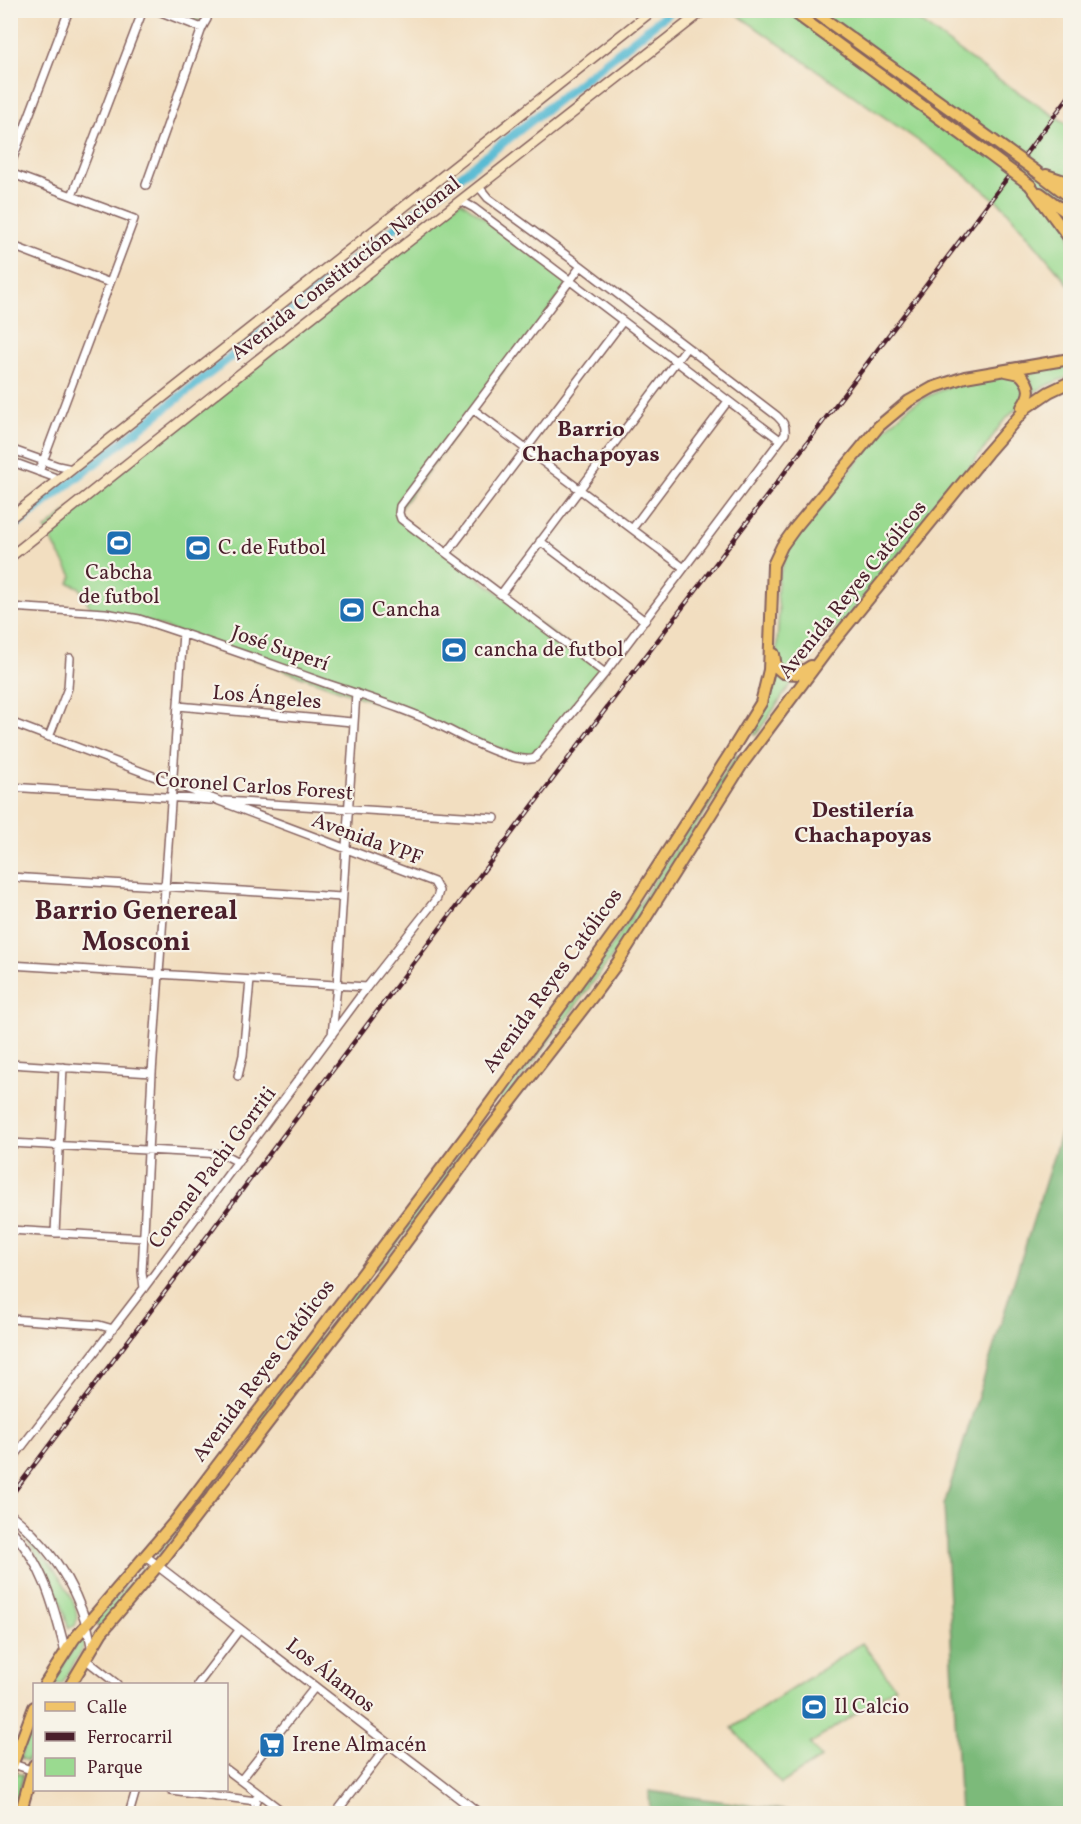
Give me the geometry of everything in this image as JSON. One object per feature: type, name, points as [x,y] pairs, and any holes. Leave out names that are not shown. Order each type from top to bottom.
[{"type":"main road","name":"Avenida Constitución Nacional","points":[[11,519],[653,10]]},
{"type":"main road","name":"Avenida Constitución Nacional","points":[[10,557],[704,10]]},
{"type":"main road","points":[[791,10],[1071,215]]},
{"type":"main road","points":[[812,10],[1071,197]]},
{"type":"main road","points":[[1037,172],[1071,183]]},
{"type":"main road","points":[[1030,185],[1071,238]]},
{"type":"main road","name":"Avenida Reyes Católicos","points":[[46,1683],[65,1650],[175,1521],[464,1139],[622,921],[760,703],[769,670],[773,566],[795,528],[879,426],[909,401],[932,388],[965,377],[1071,358]]},
{"type":"main road","points":[[987,453],[1029,398],[1030,391],[1026,380],[1020,374],[1000,371]]},
{"type":"main road","name":"Avenida Reyes Católicos","points":[[71,1683],[92,1648],[158,1567],[618,962],[743,763],[835,640],[987,453],[1028,407],[1049,392],[1071,382]]},
{"type":"main road","points":[[772,603],[774,663],[783,673],[798,674],[807,670],[835,640]]},
{"type":"main road","points":[[12,1767],[33,1710]]},
{"type":"main road","points":[[20,1814],[33,1772]]},
{"type":"street","points":[[10,166],[69,10]]},
{"type":"street","points":[[72,196],[143,10]]},
{"type":"street","points":[[156,10],[202,28]]},
{"type":"street","points":[[146,185],[209,10]]},
{"type":"street","points":[[10,173],[134,219],[39,472]]},
{"type":"street","points":[[479,187],[488,198],[581,266],[785,424],[785,434],[605,673],[448,552],[401,519],[399,510],[581,266]]},
{"type":"street","points":[[461,201],[474,208],[780,440]]},
{"type":"street","points":[[10,245],[110,283]]},
{"type":"street","points":[[448,552],[622,321]]},
{"type":"street","points":[[501,594],[687,347]]},
{"type":"street","points":[[632,529],[728,401]]},
{"type":"street","points":[[474,410],[684,568]]},
{"type":"street","points":[[10,449],[72,469]]},
{"type":"street","points":[[10,461],[60,479]]},
{"type":"street","points":[[540,541],[645,621]]},
{"type":"street","name":"José Superí","points":[[10,607],[124,615],[356,693],[519,759],[535,758],[605,673]]},
{"type":"street","points":[[144,1288],[143,1238],[152,1073],[183,633]]},
{"type":"street","points":[[49,737],[68,688],[70,658]]},
{"type":"street","points":[[332,1036],[337,986],[352,722],[356,693]]},
{"type":"street","name":"Los Ángeles","points":[[178,706],[352,722]]},
{"type":"street","name":"Avenida YPF","points":[[10,722],[434,882],[439,891]]},
{"type":"street","name":"Coronel Carlos Forest","points":[[10,787],[495,818]]},
{"type":"street","points":[[10,877],[342,897]]},
{"type":"street","name":"Coronel Pachi Gorriti","points":[[10,1462],[144,1288],[439,891]]},
{"type":"street","points":[[10,965],[367,987]]},
{"type":"street","points":[[238,1076],[243,1055],[250,980]]},
{"type":"street","points":[[10,1064],[152,1073]]},
{"type":"street","points":[[55,1233],[63,1067]]},
{"type":"street","points":[[10,1143],[223,1154],[238,1161]]},
{"type":"street","points":[[10,1230],[143,1238]]},
{"type":"street","points":[[10,1319],[99,1325],[113,1329]]},
{"type":"street","points":[[10,1514],[34,1536],[73,1587],[87,1623],[92,1648]]},
{"type":"street","points":[[10,1529],[25,1546],[45,1582],[55,1608],[65,1650]]},
{"type":"street","name":"Los Álamos","points":[[145,1556],[480,1814]]},
{"type":"street","points":[[199,1683],[240,1629]]},
{"type":"street","points":[[85,1659],[116,1683]]},
{"type":"street","points":[[242,1780],[315,1687]]},
{"type":"street","points":[[335,1814],[388,1745]]},
{"type":"street","points":[[12,1767],[33,1769]]},
{"type":"street","points":[[228,1770],[286,1814]]},
{"type":"street","points":[[129,1814],[136,1791]]},
{"type":"street","points":[[179,1791],[256,1801]]},
{"type":"street","points":[[254,1814],[257,1792]]},
{"type":"street","points":[[462,1814],[469,1805]]},
{"type":"green space","points":[[156,11],[187,11],[205,24],[202,28]]},
{"type":"green space","points":[[732,11],[905,11],[995,77],[1070,126],[1070,286],[1004,207],[953,165]]},
{"type":"green space","points":[[461,201],[570,282],[399,510],[401,519],[605,673],[529,760],[436,724],[143,620],[93,612],[79,587],[69,583],[72,576],[45,529]]},
{"type":"green space","points":[[1070,364],[1070,376],[1035,392],[1031,381],[1023,371]]},
{"type":"green space","points":[[1016,376],[1026,387],[1024,401],[1001,424],[985,448],[839,627],[829,634],[800,669],[784,670],[776,660],[778,579],[787,552],[794,540],[882,432],[909,407],[956,383]]},
{"type":"green space","points":[[775,673],[796,677],[756,735],[752,730],[772,688]]},
{"type":"green space","points":[[736,755],[740,757],[612,957],[504,1102],[499,1098],[597,969]]},
{"type":"green space","points":[[1070,1103],[1070,1813],[960,1813],[944,1505]]},
{"type":"green space","points":[[484,1120],[488,1124],[379,1268],[375,1265]]},
{"type":"green space","points":[[363,1281],[367,1284],[346,1313],[159,1555],[156,1553],[161,1546]]},
{"type":"green space","points":[[29,1539],[53,1567],[69,1593],[77,1616],[75,1626],[69,1628],[58,1596],[27,1540]]},
{"type":"green space","points":[[143,1567],[148,1572],[99,1628],[95,1621]]},
{"type":"green space","points":[[80,1638],[83,1639],[85,1644],[63,1683],[53,1683]]},
{"type":"green space","name":"Il Calcio","points":[[862,1643],[895,1687],[810,1744],[821,1758],[781,1784],[732,1728]]},
{"type":"green space","points":[[33,1721],[33,1745],[27,1761],[20,1758]]},
{"type":"green space","points":[[15,1773],[23,1775],[14,1813],[11,1813],[11,1791]]},
{"type":"green space","points":[[649,1791],[804,1813],[650,1813]]},
{"type":"waterway","points":[[10,530],[672,10]]},
{"type":"railway","points":[[10,1497],[1070,95]]},
{"type":"place","name":"Cabcha de futbol","points":[[119,543]]},
{"type":"place","name":"C. de Futbol","points":[[198,548]]},
{"type":"place","name":"Cancha","points":[[352,610]]},
{"type":"place","name":"cancha de futbol","points":[[454,650]]},
{"type":"place","name":"Il Calcio","points":[[814,1707]]},
{"type":"place","name":"Irene Almacén","points":[[272,1745]]},
{"type":"district","name":"Barrio Chachapoyas","points":[[591,443]]},
{"type":"district","name":"Destilería Chachapoyas","points":[[863,824]]},
{"type":"district","name":"Barrio Genereal Mosconi","points":[[136,928]]}]
